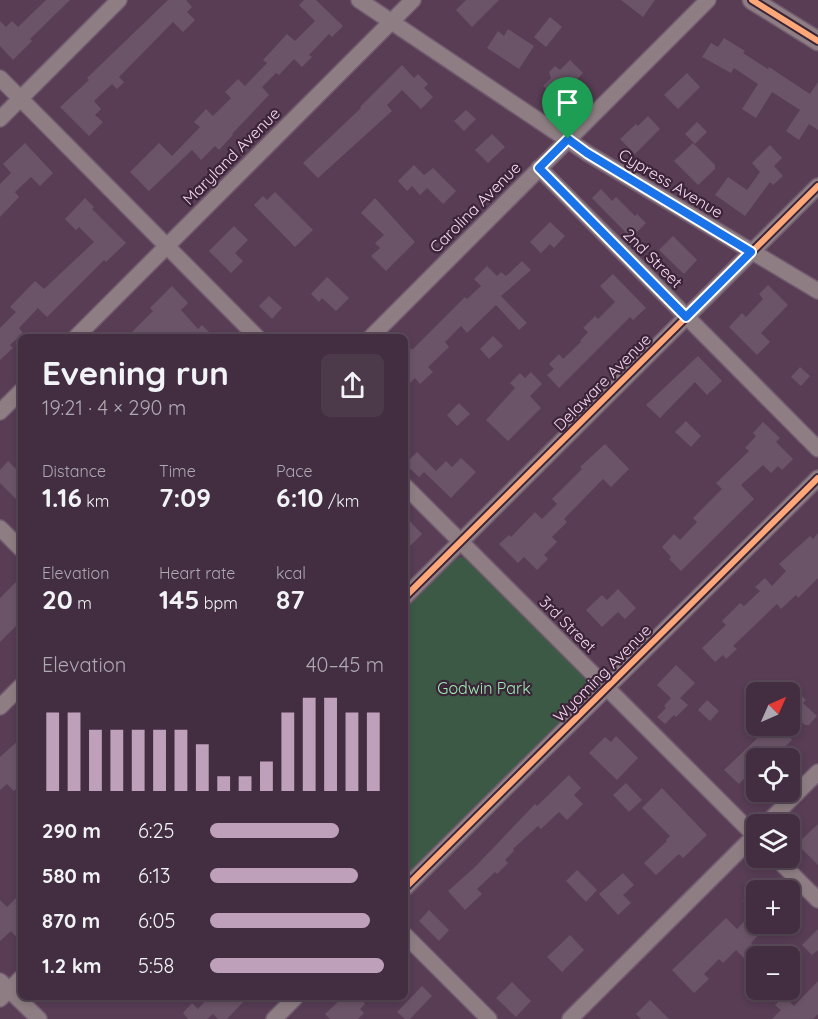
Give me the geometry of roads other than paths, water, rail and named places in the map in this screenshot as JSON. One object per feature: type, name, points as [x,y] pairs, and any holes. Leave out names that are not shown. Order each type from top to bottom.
[{"type":"street","points":[[0,119],[119,0]]},
{"type":"street","name":"Cypress Avenue","points":[[359,0],[587,153],[818,291]]},
{"type":"street","name":"Maryland Avenue","points":[[79,334],[413,0]]},
{"type":"street","name":"Carolina Avenue","points":[[374,334],[708,0]]},
{"type":"street","points":[[752,0],[818,41]]},
{"type":"street","points":[[0,78],[254,334]]},
{"type":"street","name":"2nd Street","points":[[539,168],[818,449]]},
{"type":"street","name":"Delaware Avenue","points":[[408,594],[818,186]]},
{"type":"street","points":[[0,412],[18,394]]},
{"type":"street","name":"Wyoming Avenue","points":[[408,885],[818,478]]},
{"type":"street","name":"3rd Street","points":[[408,489],[606,687],[746,821]]},
{"type":"street","points":[[0,528],[18,546]]},
{"type":"street","points":[[0,706],[18,689]]},
{"type":"street","points":[[777,814],[818,772]]},
{"type":"street","points":[[570,1019],[746,845]]},
{"type":"street","points":[[786,868],[818,900]]},
{"type":"street","points":[[408,938],[489,1019]]},
{"type":"street","points":[[18,980],[3,990],[39,1019]]},
{"type":"street","points":[[274,1019],[294,1000]]},
{"type":"park label","name":"Godwin Park","points":[[484,688]]}]
